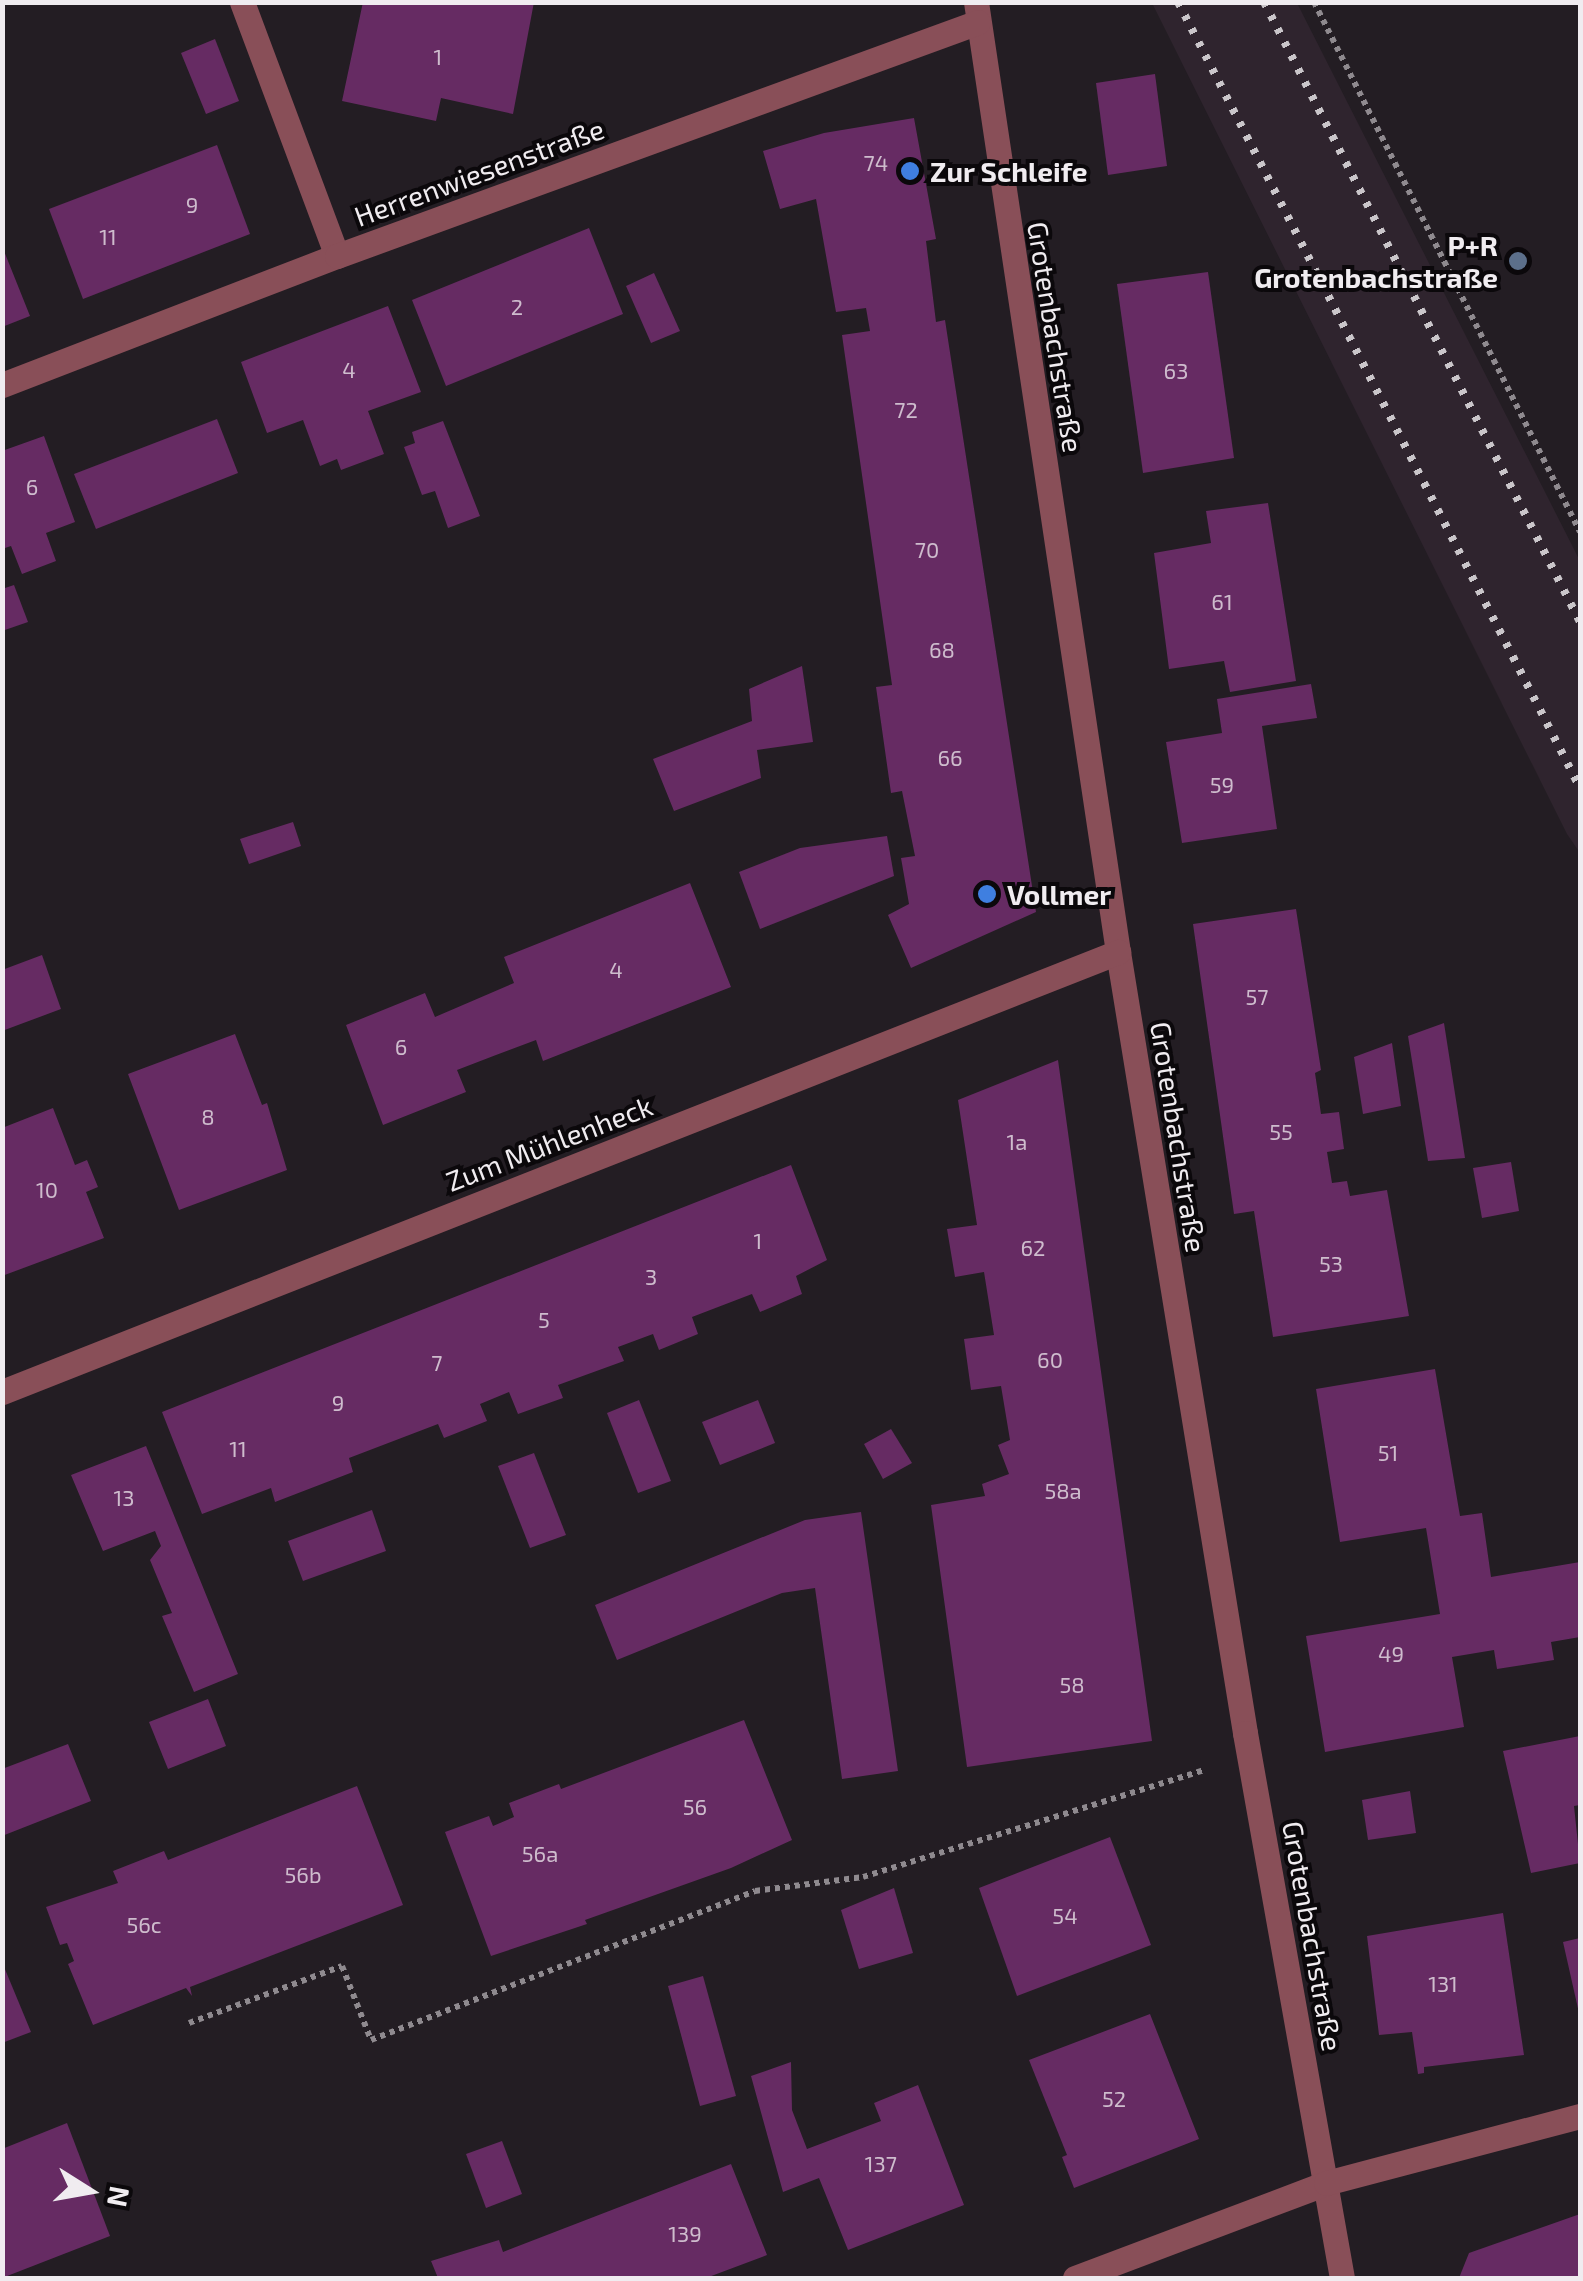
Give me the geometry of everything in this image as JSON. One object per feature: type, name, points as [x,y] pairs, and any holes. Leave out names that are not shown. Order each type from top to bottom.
[{"type":"street","points":[[242,2],[337,256]]},
{"type":"street","name":"Herrenwiesenstraße","points":[[2,385],[977,12]]},
{"type":"street","name":"Grotenbachstraße","points":[[977,12],[1118,952],[1250,1757],[1342,2278]]},
{"type":"street","name":"Zum Mühlenheck","points":[[2,1392],[1118,952]]},
{"type":"street","points":[[1075,2278],[1326,2182],[1580,2116]]},
{"type":"path","points":[[1314,2],[1580,532]]},
{"type":"path","points":[[189,2023],[342,1966],[372,2040],[755,1891],[863,1877],[1250,1757]]},
{"type":"shaded area","points":[[1152,3],[1297,3],[1580,561],[1580,853],[1567,834]]},
{"type":"building","points":[[363,2],[534,2],[513,114],[441,98],[436,121],[342,101]]},
{"type":"building","points":[[215,39],[239,101],[206,114],[181,53]]},
{"type":"building","points":[[1155,74],[1167,166],[1108,175],[1096,83]]},
{"type":"building","points":[[914,118],[936,239],[926,241],[936,322],[945,320],[1036,912],[911,968],[888,915],[909,904],[901,858],[915,856],[902,791],[891,793],[876,687],[892,685],[842,335],[870,331],[866,308],[836,312],[816,199],[780,209],[763,151],[824,133]]},
{"type":"building","points":[[217,145],[250,234],[83,299],[49,209]]},
{"type":"building","points":[[589,228],[623,314],[446,386],[412,300]]},
{"type":"building","points":[[2,246],[30,316],[2,327]]},
{"type":"building","points":[[1208,272],[1234,458],[1143,473],[1117,284]]},
{"type":"building","points":[[654,273],[680,331],[651,343],[626,286]]},
{"type":"building","points":[[388,306],[421,392],[368,411],[384,454],[341,470],[337,459],[320,466],[303,420],[267,433],[241,362]]},
{"type":"building","points":[[217,419],[238,473],[96,529],[74,474]]},
{"type":"building","points":[[443,421],[480,516],[448,528],[435,491],[422,495],[404,447],[415,443],[412,432]]},
{"type":"building","points":[[44,436],[75,522],[46,533],[56,561],[22,574],[11,546],[2,549],[2,451]]},
{"type":"building","points":[[1268,503],[1296,681],[1230,692],[1224,661],[1169,669],[1154,553],[1211,543],[1206,511]]},
{"type":"building","points":[[14,585],[28,622],[2,631],[2,589]]},
{"type":"building","points":[[802,666],[813,742],[757,750],[761,778],[674,811],[653,759],[752,721],[749,689]]},
{"type":"building","points":[[1311,684],[1317,718],[1262,726],[1277,829],[1182,843],[1166,742],[1222,733],[1217,699]]},
{"type":"building","points":[[293,822],[301,846],[249,864],[240,839]]},
{"type":"building","points":[[887,836],[894,876],[760,929],[739,872],[800,848]]},
{"type":"building","points":[[690,883],[731,987],[543,1061],[536,1040],[457,1070],[466,1092],[383,1125],[346,1025],[425,993],[435,1017],[514,983],[504,957]]},
{"type":"building","points":[[1296,909],[1321,1070],[1315,1073],[1321,1114],[1339,1112],[1344,1149],[1327,1152],[1332,1183],[1347,1181],[1350,1196],[1387,1190],[1409,1316],[1273,1337],[1254,1211],[1234,1214],[1193,924]]},
{"type":"building","points":[[42,955],[61,1009],[2,1031],[2,970]]},
{"type":"building","points":[[1444,1023],[1465,1158],[1428,1161],[1408,1036]]},
{"type":"building","points":[[235,1034],[262,1105],[267,1103],[287,1170],[179,1210],[128,1074]]},
{"type":"building","points":[[1392,1043],[1401,1106],[1363,1114],[1354,1057]]},
{"type":"building","points":[[1058,1060],[1152,1741],[967,1767],[931,1505],[985,1496],[982,1484],[1009,1474],[998,1445],[1010,1440],[1001,1386],[971,1390],[964,1339],[994,1335],[984,1272],[955,1277],[947,1229],[977,1225],[958,1100]]},
{"type":"building","points":[[53,1108],[75,1165],[87,1160],[98,1187],[86,1192],[104,1238],[2,1276],[2,1128]]},
{"type":"building","points":[[1511,1162],[1519,1211],[1482,1218],[1473,1168]]},
{"type":"building","points":[[791,1165],[827,1260],[796,1276],[802,1294],[760,1312],[752,1294],[692,1317],[698,1334],[659,1350],[653,1334],[618,1347],[624,1361],[558,1385],[563,1398],[518,1414],[509,1392],[480,1404],[487,1421],[444,1438],[438,1424],[349,1458],[353,1472],[275,1502],[271,1488],[202,1514],[162,1412]]},
{"type":"building","points":[[1435,1369],[1460,1516],[1482,1513],[1491,1577],[1580,1562],[1580,1637],[1551,1642],[1554,1660],[1497,1669],[1494,1650],[1452,1657],[1464,1727],[1325,1752],[1306,1636],[1440,1614],[1426,1528],[1340,1542],[1316,1389]]},
{"type":"building","points":[[639,1400],[671,1481],[638,1493],[607,1413]]},
{"type":"building","points":[[758,1400],[775,1443],[720,1465],[702,1422]]},
{"type":"building","points":[[891,1429],[912,1463],[883,1479],[864,1444]]},
{"type":"building","points":[[146,1446],[238,1674],[194,1692],[162,1616],[172,1613],[150,1560],[161,1546],[155,1531],[103,1551],[71,1475]]},
{"type":"building","points":[[534,1453],[566,1535],[530,1548],[498,1466]]},
{"type":"building","points":[[372,1510],[386,1551],[303,1581],[288,1541]]},
{"type":"building","points":[[861,1512],[898,1771],[842,1779],[815,1588],[782,1593],[617,1660],[595,1605],[805,1520]]},
{"type":"building","points":[[208,1699],[226,1746],[168,1769],[149,1722]]},
{"type":"building","points":[[744,1720],[792,1840],[731,1868],[585,1920],[587,1924],[491,1956],[445,1832],[489,1816],[493,1826],[514,1817],[509,1803],[559,1784],[561,1789]]},
{"type":"building","points":[[1580,1736],[1580,1805],[1574,1806],[1580,1863],[1531,1873],[1503,1751]]},
{"type":"building","points":[[68,1744],[91,1801],[2,1836],[2,1769]]},
{"type":"building","points":[[357,1786],[403,1905],[190,1987],[192,1996],[186,1988],[93,2025],[68,1964],[74,1961],[67,1943],[60,1945],[46,1907],[118,1883],[113,1871],[164,1851],[168,1860]]},
{"type":"building","points":[[1410,1791],[1416,1833],[1368,1840],[1362,1800]]},
{"type":"building","points":[[1110,1837],[1151,1945],[1017,1996],[979,1888]]},
{"type":"building","points":[[894,1888],[913,1953],[859,1969],[841,1910]]},
{"type":"building","points":[[1503,1913],[1524,2055],[1424,2067],[1424,2073],[1418,2074],[1412,2032],[1379,2035],[1367,1936]]},
{"type":"building","points":[[1580,1938],[1580,2012],[1579,2013],[1563,1942]]},
{"type":"building","points":[[2,1962],[31,2032],[2,2043]]},
{"type":"building","points":[[703,1976],[736,2096],[700,2106],[668,1986]]},
{"type":"building","points":[[1150,2014],[1199,2139],[1074,2188],[1062,2157],[1067,2155],[1029,2060]]},
{"type":"building","points":[[791,2062],[792,2110],[807,2149],[881,2121],[874,2103],[918,2085],[964,2205],[848,2250],[819,2178],[783,2192],[751,2076]]},
{"type":"building","points":[[67,2123],[110,2236],[2,2278],[2,2149]]},
{"type":"building","points":[[502,2141],[522,2194],[486,2208],[466,2154]]},
{"type":"building","points":[[731,2164],[767,2255],[706,2278],[438,2278],[431,2261],[499,2240],[503,2252]]},
{"type":"building","points":[[1580,2214],[1580,2278],[1459,2278],[1469,2253]]},
{"type":"railway","points":[[1178,2],[1580,788]]},
{"type":"railway","points":[[1264,2],[1580,622]]},
{"type":"place","name":"Zur Schleife","points":[[910,171]]},
{"type":"place","name":"P+R Grotenbachstraße","points":[[1518,261]]},
{"type":"place","name":"Vollmer","points":[[987,894]]}]
